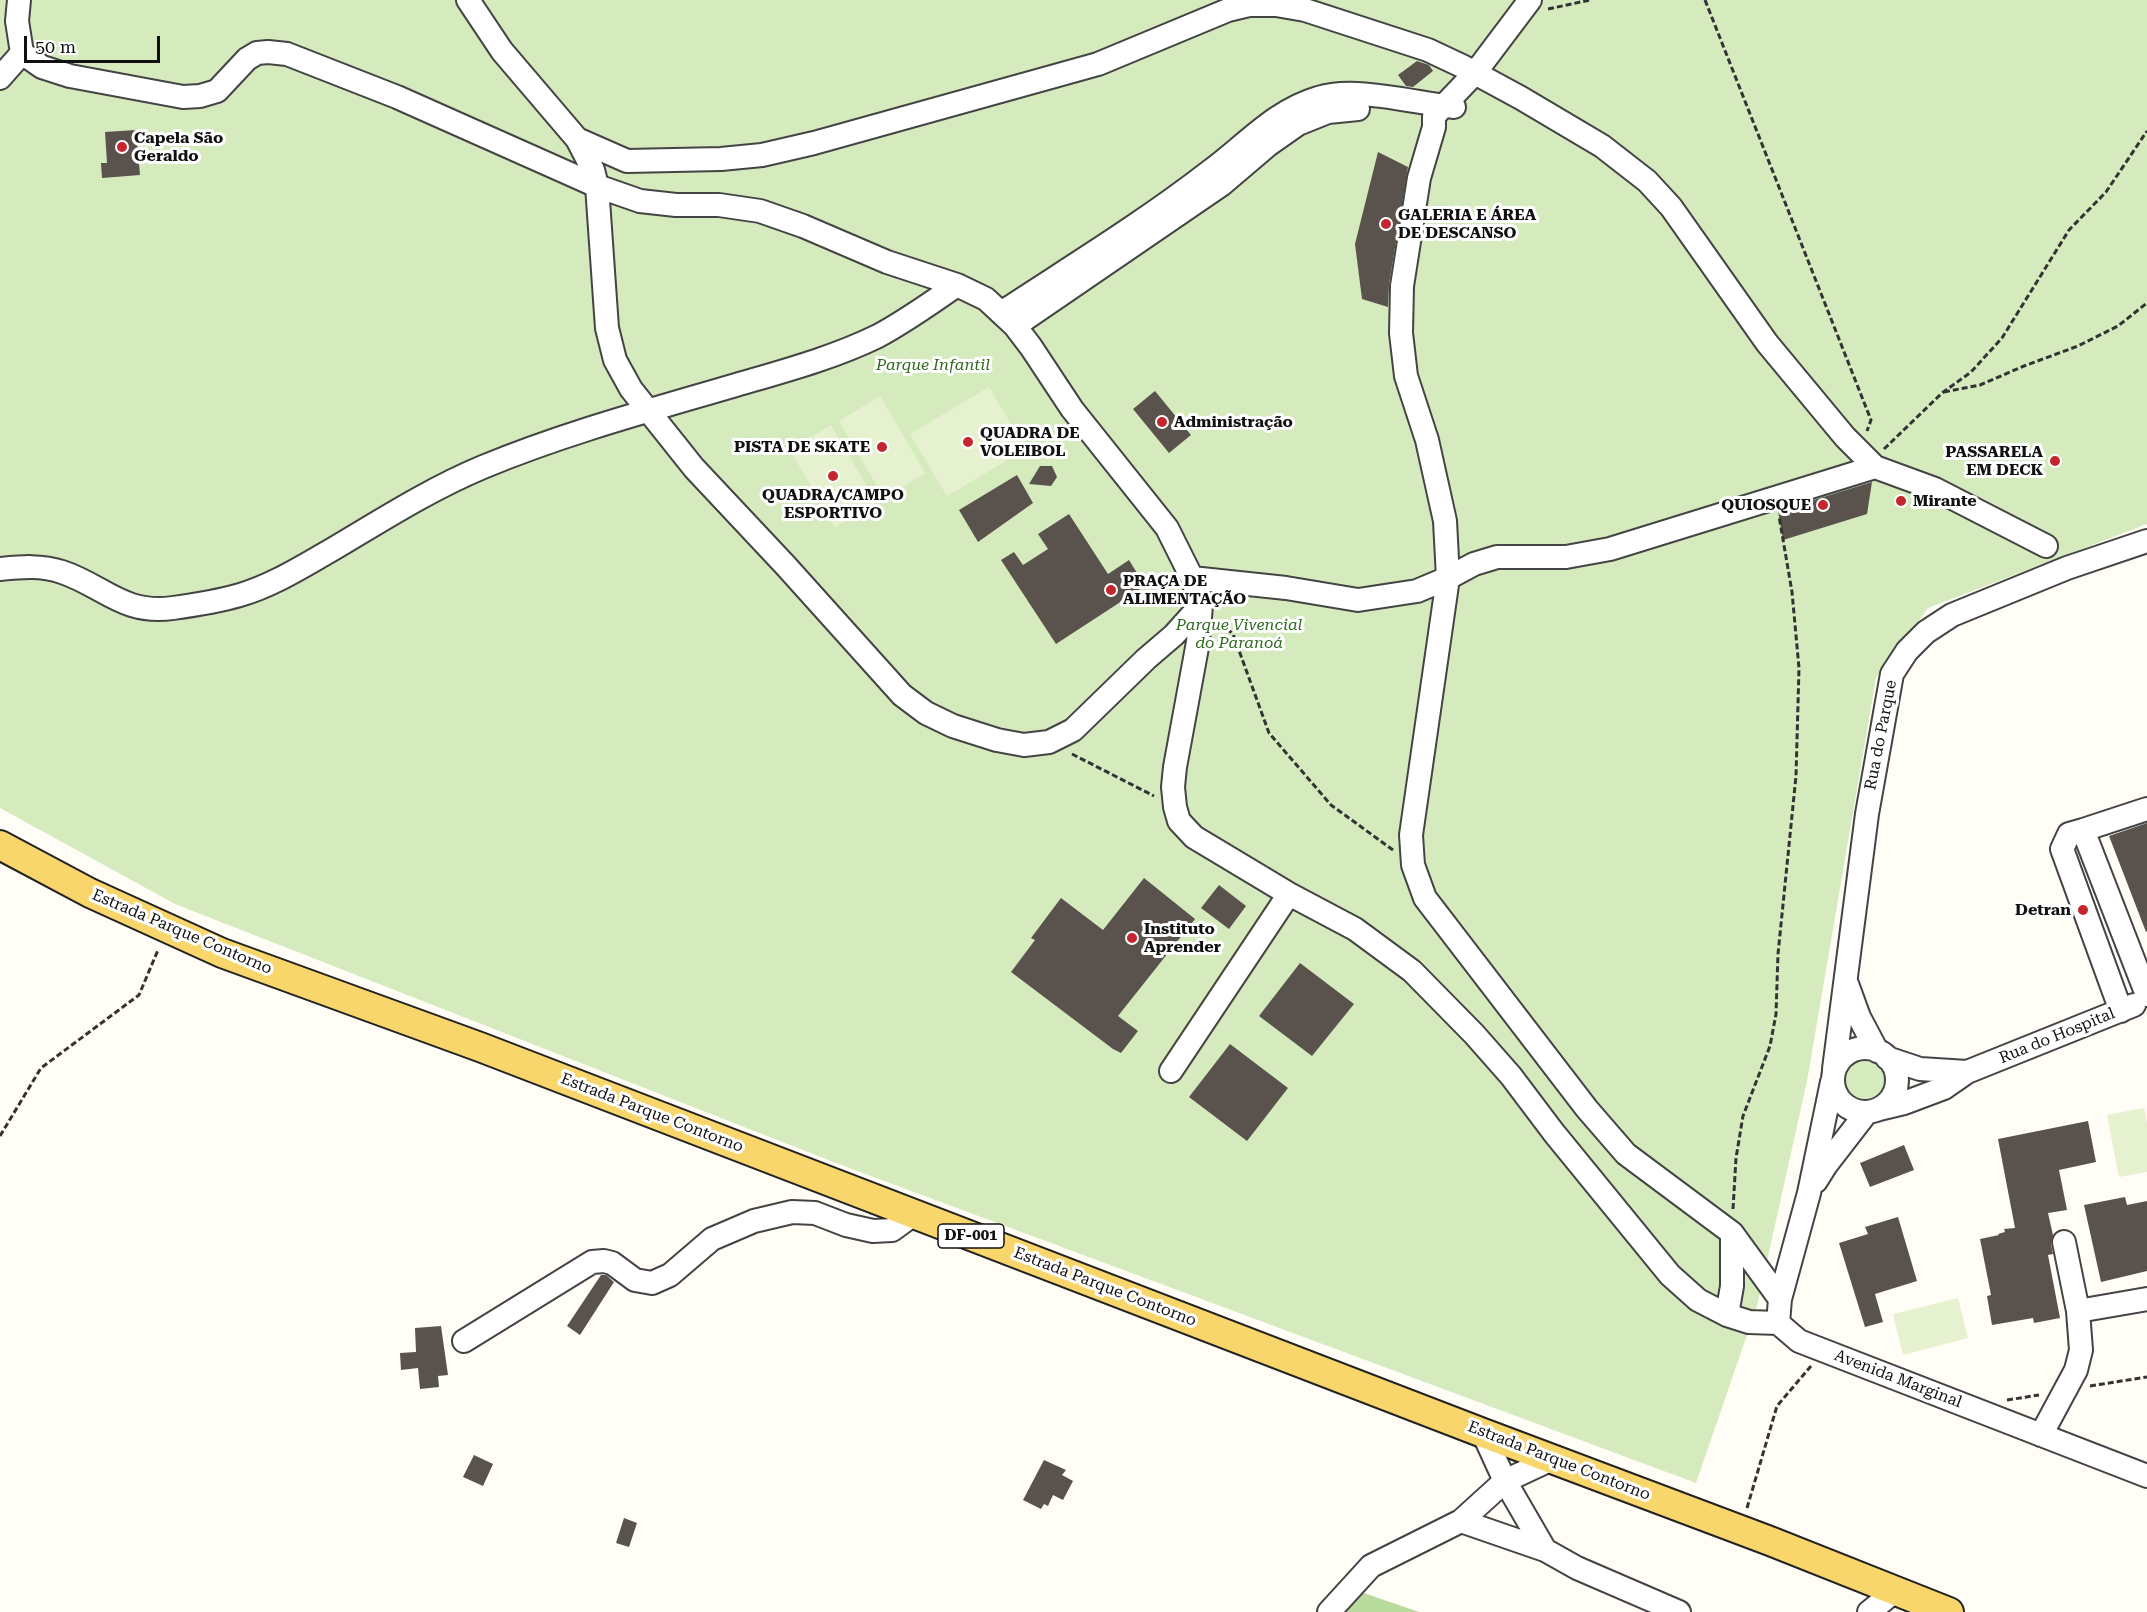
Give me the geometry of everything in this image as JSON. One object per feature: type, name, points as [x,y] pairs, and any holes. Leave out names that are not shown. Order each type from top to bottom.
[{"type":"main road","name":"Estrada Parque Contorno","points":[[0,845],[90,893],[222,953],[480,1047],[1741,1530],[1949,1612]]},
{"type":"street","points":[[19,0],[17,21],[22,53],[42,67],[70,76],[183,97],[200,96],[216,91],[247,59],[257,54],[268,52],[287,54],[595,178],[640,201],[676,205],[719,205],[760,211],[802,226],[886,262],[957,285],[986,299],[1031,347],[1072,409],[1167,528],[1192,578],[1201,605],[1198,642],[1175,767],[1173,787],[1179,821],[1194,837],[1289,894],[1355,929],[1412,971],[1474,1034],[1511,1076],[1554,1133],[1670,1275],[1698,1300],[1727,1316],[1749,1322],[1778,1323],[1780,1299],[1809,1193],[1833,1076],[1840,1060],[1847,1053],[1867,1048],[1920,1068],[1967,1072]]},
{"type":"street","points":[[468,0],[502,51],[577,139],[595,178],[607,328],[615,360],[631,389],[694,468],[902,695],[926,713],[953,726],[997,740],[1024,745],[1049,742],[1073,730],[1174,635],[1201,605]]},
{"type":"street","points":[[1535,4],[1479,76],[1442,115],[1419,178],[1402,286],[1401,333],[1406,376],[1427,440],[1445,521],[1449,578],[1415,803],[1411,835],[1413,865],[1425,898],[1587,1109],[1626,1154],[1732,1233],[1780,1299]]},
{"type":"street","points":[[577,139],[627,160],[683,161],[762,155],[814,143],[1098,64],[1228,9],[1250,5],[1276,5],[1305,10],[1428,50],[1479,76],[1602,146],[1647,181],[1671,207],[1767,343],[1867,459],[1935,489],[2046,546]]},
{"type":"street","points":[[0,78],[22,53]]},
{"type":"street","points":[[1008,320],[1221,185],[1268,145],[1298,124],[1328,112],[1389,105],[1442,115]]},
{"type":"street","points":[[595,178],[627,160]]},
{"type":"street","points":[[0,568],[32,567],[59,571],[134,607],[171,608],[240,595],[278,580],[417,498],[484,467],[581,431],[829,357],[877,336],[914,316],[957,285]]},
{"type":"street","points":[[1192,578],[1286,588],[1358,600],[1417,591],[1449,578],[1474,564],[1497,556],[1566,557],[1610,549],[1775,496],[1867,459]]},
{"type":"street","name":"Rua do Parque","points":[[1833,1076],[1866,814],[1892,674],[1907,651],[1926,632],[1952,615],[2067,568],[2147,541]]},
{"type":"street","points":[[2121,1011],[2062,849],[2069,834],[2147,809]]},
{"type":"street","points":[[2083,830],[2138,942],[2146,992]]},
{"type":"street","points":[[1171,1071],[1289,894]]},
{"type":"street","points":[[2101,957],[2138,942]]},
{"type":"street","name":"Rua do Parque","points":[[1845,980],[1859,1017],[1882,1054]]},
{"type":"street","name":"Rua do Hospital","points":[[1967,1072],[2121,1011],[2146,992]]},
{"type":"street","points":[[1809,1193],[1826,1165],[1873,1111],[1887,1103],[1896,1086],[1893,1066],[1882,1054]]},
{"type":"street","points":[[1833,1076],[1834,1092],[1840,1101],[1857,1112],[1873,1111],[1904,1103],[1944,1088],[1967,1072]]},
{"type":"street","points":[[464,1341],[592,1262],[612,1263],[635,1280],[652,1283],[670,1275],[712,1239],[754,1221],[792,1212],[815,1213],[846,1225],[873,1231],[892,1230],[914,1214]]},
{"type":"street","points":[[1727,1316],[1732,1286],[1732,1233]]},
{"type":"street","points":[[2041,1435],[2076,1370],[2081,1350],[2078,1311],[2064,1242]]},
{"type":"street","points":[[2078,1311],[2147,1299]]},
{"type":"street","name":"Avenida Marginal","points":[[1778,1323],[1799,1341],[2147,1476]]},
{"type":"street","points":[[1483,1432],[1505,1481],[1545,1550]]},
{"type":"street","points":[[1329,1612],[1371,1566],[1461,1521],[1505,1481],[1552,1459]]},
{"type":"street","points":[[1461,1521],[1545,1550],[1577,1568],[1679,1612]]},
{"type":"street","points":[[1869,1612],[1895,1591]]},
{"type":"path","points":[[1535,4],[1590,0]]},
{"type":"path","points":[[1705,0],[1871,420],[1867,459]]},
{"type":"path","points":[[1867,459],[1889,445],[1942,393],[1971,372],[2002,338],[2069,230],[2106,192],[2147,131]]},
{"type":"path","points":[[1942,393],[1980,386],[2024,366],[2078,346],[2118,326],[2147,303]]},
{"type":"path","points":[[1732,1233],[1736,1158],[1743,1116],[1770,1046],[1776,1014],[1778,954],[1797,776],[1798,668],[1792,592],[1775,496]]},
{"type":"path","points":[[1201,605],[1233,634],[1269,733],[1331,805],[1413,865]]},
{"type":"path","points":[[1049,742],[1175,807]]},
{"type":"path","points":[[0,1136],[41,1068],[139,995],[166,928]]},
{"type":"path","points":[[1741,1530],[1777,1406],[1810,1368],[1821,1349]]},
{"type":"green space","name":"Parque Vivencial do Paranoá","points":[[0,0],[2147,0],[2147,524],[1928,608],[1876,678],[1807,1081],[1757,1306],[1696,1483],[836,1163],[175,904],[0,808]]},
{"type":"green space","name":"QUADRA DE VOLEIBOL","points":[[989,387],[1026,449],[947,496],[910,434]]},
{"type":"green space","name":"PISTA DE SKATE","points":[[880,396],[925,473],[884,498],[839,421]]},
{"type":"green space","name":"QUADRA/CAMPO ESPORTIVO","points":[[831,425],[876,502],[835,527],[790,450]]},
{"type":"green space","points":[[1863,1058],[1871,1059],[1878,1064],[1883,1071],[1883,1087],[1878,1094],[1871,1099],[1863,1100],[1855,1099],[1848,1094],[1843,1087],[1842,1079],[1843,1071],[1848,1064],[1855,1059]]},
{"type":"green space","points":[[2144,1108],[2147,1123],[2147,1172],[2119,1177],[2107,1115]]},
{"type":"green space","points":[[1958,1298],[1968,1338],[1903,1355],[1893,1314]]},
{"type":"green space","points":[[1358,1591],[1419,1612],[1338,1612]]},
{"type":"building","points":[[1417,61],[1429,65],[1433,71],[1413,87],[1406,86],[1398,75]]},
{"type":"building","name":"Capela São Geraldo","points":[[136,130],[140,175],[102,178],[101,163],[107,163],[105,132]]},
{"type":"building","name":"GALERIA E ÁREA DE DESCANSO","points":[[1378,152],[1408,167],[1389,284],[1388,307],[1362,299],[1355,244]]},
{"type":"building","name":"Administração","points":[[1155,391],[1191,435],[1169,453],[1133,409]]},
{"type":"building","points":[[1040,466],[1052,466],[1057,477],[1051,486],[1029,484]]},
{"type":"building","points":[[1017,475],[1033,503],[978,542],[959,510]]},
{"type":"building","name":"QUIOSQUE","points":[[1872,482],[1867,514],[1783,540],[1778,511]]},
{"type":"building","name":"PRAÇA DE ALIMENTAÇÃO","points":[[1069,514],[1108,574],[1129,560],[1145,586],[1056,644],[1001,560],[1014,552],[1023,565],[1048,549],[1038,534]]},
{"type":"building","points":[[2147,823],[2147,931],[2146,932],[2109,836]]},
{"type":"building","points":[[1144,878],[1195,919],[1118,1016],[1138,1031],[1121,1053],[1011,972],[1035,940],[1031,938],[1061,898],[1103,930]]},
{"type":"building","points":[[1219,885],[1246,906],[1229,929],[1201,908]]},
{"type":"building","points":[[1300,963],[1354,1004],[1312,1056],[1259,1016]]},
{"type":"building","points":[[1230,1044],[1288,1088],[1247,1141],[1189,1097]]},
{"type":"building","points":[[2088,1121],[2096,1162],[2059,1170],[2067,1210],[2048,1213],[2053,1235],[2051,1244],[2053,1254],[2048,1255],[2060,1318],[2034,1323],[2033,1318],[1992,1325],[1987,1296],[1991,1295],[1980,1239],[1999,1235],[2005,1232],[2004,1229],[2015,1228],[1998,1139]]},
{"type":"building","points":[[1904,1145],[1914,1170],[1870,1187],[1860,1163]]},
{"type":"building","points":[[2125,1197],[2127,1205],[2147,1201],[2147,1271],[2101,1282],[2084,1205]]},
{"type":"building","points":[[1898,1217],[1917,1281],[1875,1294],[1883,1322],[1865,1327],[1839,1243],[1868,1234],[1865,1227]]},
{"type":"building","points":[[601,1275],[606,1275],[614,1282],[580,1335],[567,1326]]},
{"type":"building","points":[[441,1326],[448,1375],[438,1376],[439,1387],[420,1389],[418,1368],[401,1370],[400,1353],[416,1352],[415,1328]]},
{"type":"building","points":[[474,1455],[493,1464],[483,1486],[463,1477]]},
{"type":"building","points":[[1044,1460],[1066,1470],[1062,1475],[1073,1481],[1063,1500],[1053,1495],[1048,1506],[1044,1504],[1041,1509],[1023,1500]]},
{"type":"building","points":[[624,1518],[637,1523],[629,1547],[616,1543]]},
{"type":"place","name":"Capela São Geraldo","points":[[122,147]]},
{"type":"place","name":"GALERIA E ÁREA DE DESCANSO","points":[[1386,224]]},
{"type":"place","name":"Administração","points":[[1162,422]]},
{"type":"place","name":"QUADRA DE VOLEIBOL","points":[[968,442]]},
{"type":"place","name":"PISTA DE SKATE","points":[[882,447]]},
{"type":"place","name":"PASSARELA EM DECK","points":[[2055,461]]},
{"type":"place","name":"QUADRA/CAMPO ESPORTIVO","points":[[833,476]]},
{"type":"place","name":"Mirante","points":[[1901,501]]},
{"type":"place","name":"QUIOSQUE","points":[[1823,505]]},
{"type":"place","name":"PRAÇA DE ALIMENTAÇÃO","points":[[1111,590]]},
{"type":"place","name":"Detran","points":[[2083,910]]},
{"type":"place","name":"Instituto Aprender","points":[[1132,938]]},
{"type":"park label","name":"Parque Infantil","points":[[933,365]]}]
